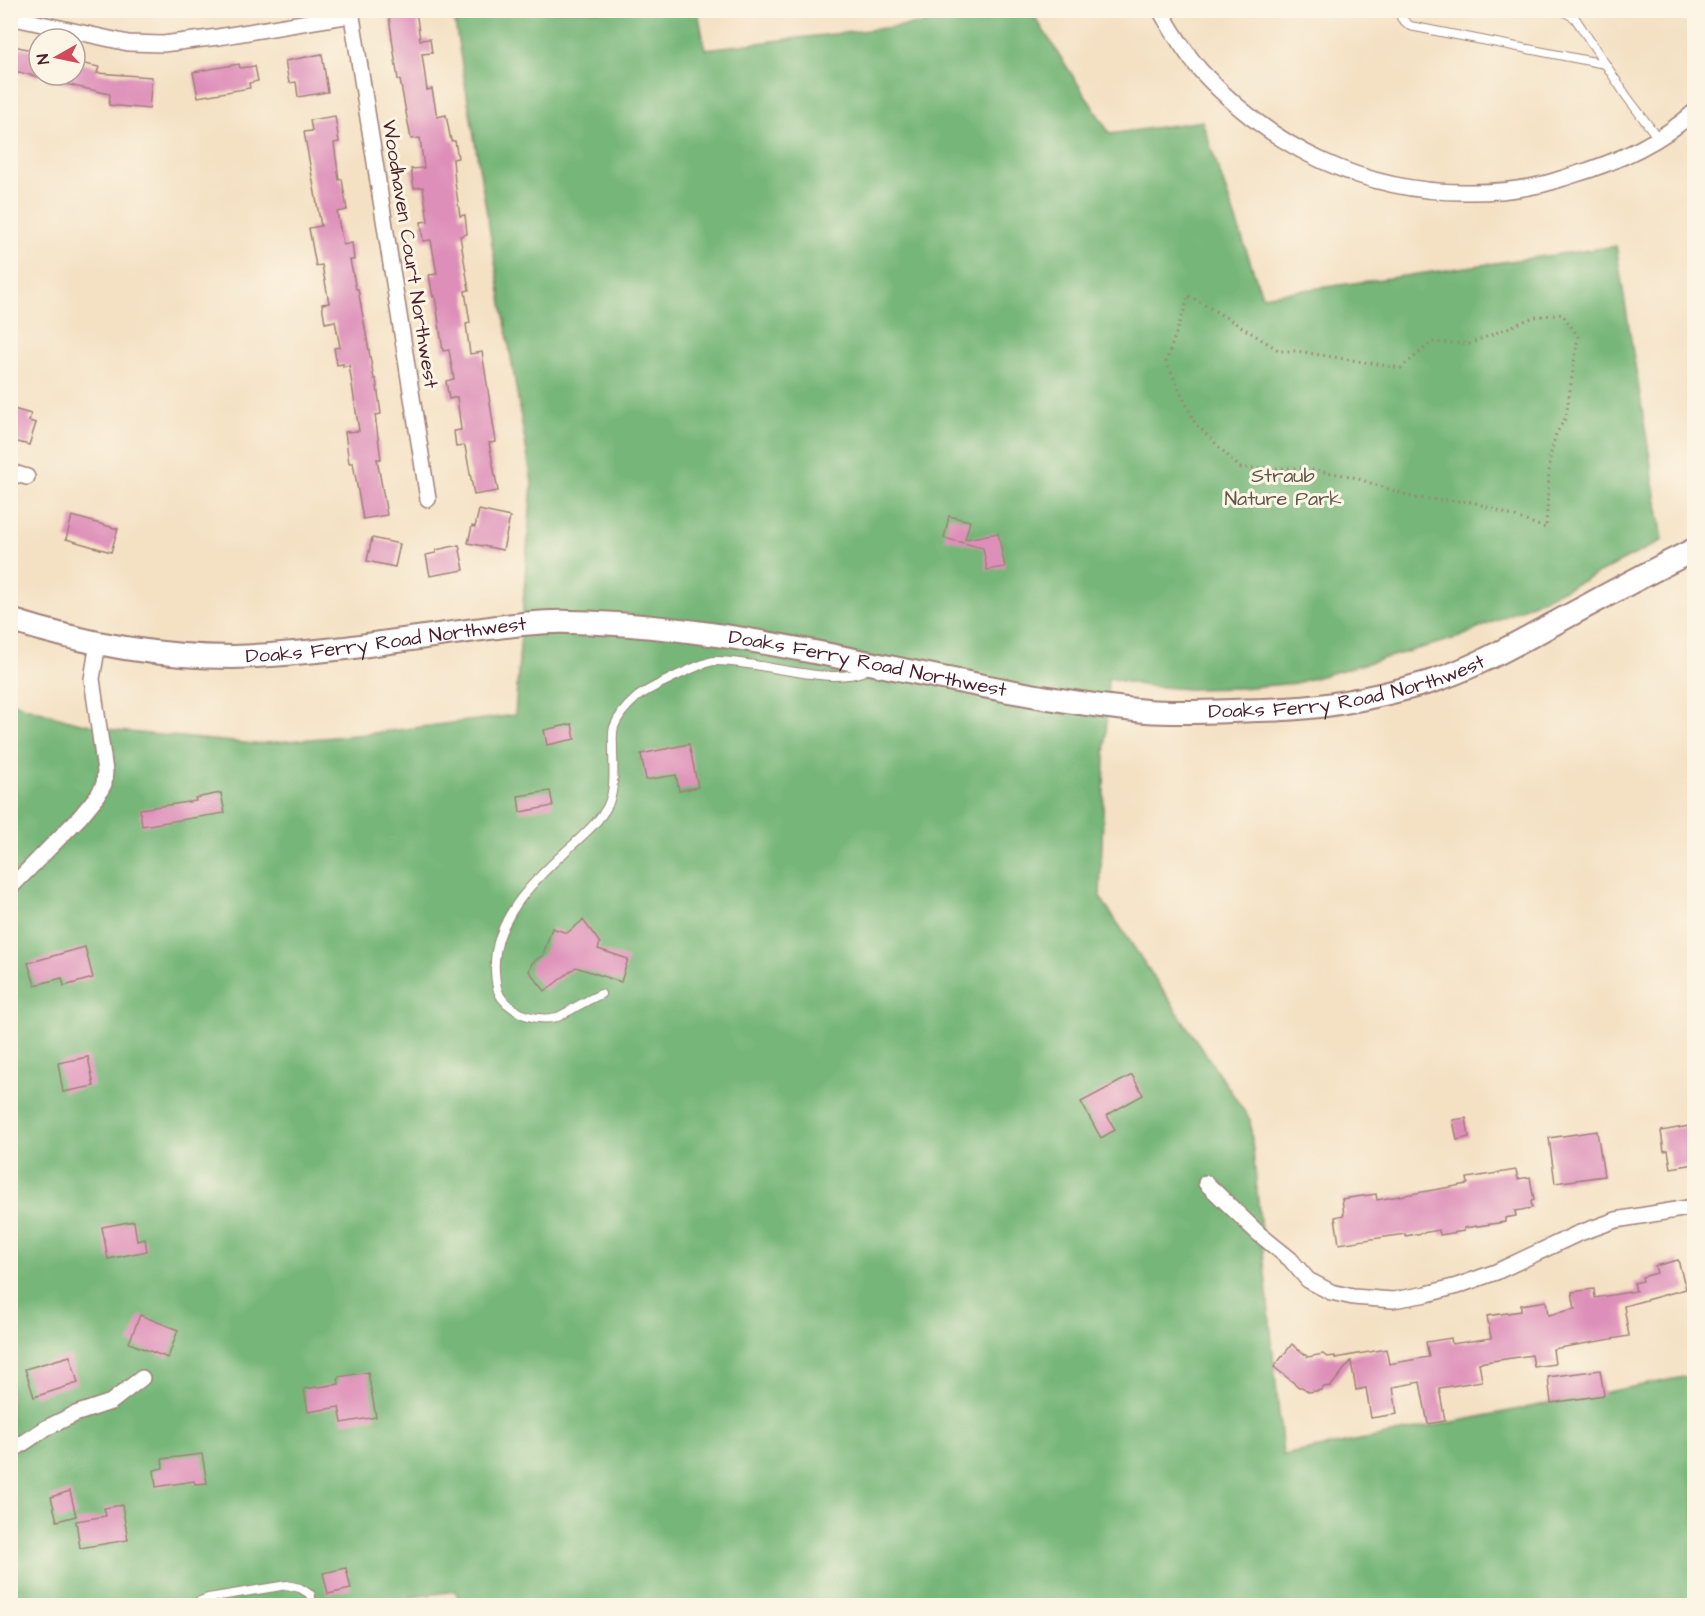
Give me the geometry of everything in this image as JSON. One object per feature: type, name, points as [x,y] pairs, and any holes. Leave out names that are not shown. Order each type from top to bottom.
[{"type":"main road","name":"Doaks Ferry Road Northwest","points":[[10,620],[98,644],[159,652],[234,657],[342,648],[519,624],[624,623],[695,631],[876,664],[1022,694],[1097,706],[1149,711],[1279,710],[1342,703],[1436,680],[1518,643],[1695,550]]},
{"type":"street","points":[[1160,10],[1177,39],[1200,69],[1247,114],[1275,135],[1308,154],[1380,182],[1412,188],[1457,192],[1495,192],[1538,186],[1618,160],[1658,138],[1695,112]]},
{"type":"street","points":[[10,17],[128,43],[163,44],[218,37],[351,13]]},
{"type":"street","name":"Woodhaven Court Northwest","points":[[351,13],[428,499]]},
{"type":"street","points":[[10,472],[27,477]]},
{"type":"street","points":[[10,888],[80,817],[104,784],[105,771],[93,679],[98,644]]},
{"type":"street","points":[[1206,1183],[1259,1234],[1290,1259],[1308,1280],[1330,1292],[1353,1297],[1394,1300],[1427,1294],[1496,1272],[1577,1234],[1616,1220],[1695,1207]]},
{"type":"street","points":[[10,1452],[46,1428],[75,1414],[111,1402],[142,1378]]},
{"type":"lane","points":[[1397,10],[1410,26],[1605,64]]},
{"type":"lane","points":[[1561,10],[1575,18],[1658,138]]},
{"type":"lane","points":[[601,994],[557,1017],[523,1015],[503,1001],[498,994],[494,963],[500,936],[518,902],[548,868],[583,836],[606,809],[613,787],[614,727],[625,709],[639,696],[712,661],[814,675],[862,674],[876,664]]},
{"type":"lane","points":[[187,1605],[208,1598],[287,1585],[311,1594],[310,1605]]},
{"type":"path","points":[[1189,296],[1280,351],[1296,351],[1401,368],[1432,342],[1469,344],[1534,317],[1562,314],[1578,336],[1566,417],[1556,434],[1550,456],[1546,528],[1473,502],[1415,498],[1350,476],[1300,468],[1240,468],[1195,423],[1166,362],[1189,296]]},
{"type":"green space","name":"Straub Nature Park","points":[[453,11],[698,11],[705,49],[1031,11],[1110,134],[1202,121],[1262,296],[1616,246],[1663,540],[1591,577],[1460,637],[1296,683],[1241,688],[1189,689],[1147,686],[1108,678],[1100,897],[1250,1120],[1283,1455],[1694,1375],[1694,1605],[459,1606],[456,1591],[347,1606],[11,1605],[10,702],[72,721],[118,731],[255,744],[366,734],[515,715],[532,483]]},
{"type":"building","points":[[388,10],[416,10],[420,40],[430,39],[432,53],[422,54],[427,90],[432,89],[437,117],[446,115],[451,141],[455,141],[458,158],[453,159],[455,182],[460,216],[465,215],[467,234],[460,236],[469,290],[465,291],[470,323],[466,324],[470,354],[482,352],[496,442],[489,443],[498,491],[474,495],[465,446],[456,447],[454,431],[461,430],[457,397],[449,399],[446,381],[454,379],[449,350],[443,351],[435,296],[433,297],[429,275],[437,274],[431,240],[423,241],[421,222],[428,221],[423,187],[414,188],[411,169],[424,168],[420,138],[411,139],[400,80],[398,80]]},
{"type":"building","points":[[10,45],[27,49],[27,74],[10,70]]},
{"type":"building","points":[[322,54],[328,92],[298,97],[296,82],[289,83],[285,61]]},
{"type":"building","points":[[87,64],[99,67],[97,73],[152,77],[149,109],[109,105],[110,94],[78,87],[87,87]]},
{"type":"building","points":[[239,64],[240,68],[255,66],[258,81],[249,83],[250,88],[198,97],[193,72]]},
{"type":"building","points":[[335,116],[339,142],[334,143],[339,180],[342,179],[347,210],[337,212],[343,245],[352,243],[354,260],[350,260],[356,289],[358,289],[381,414],[375,415],[381,459],[377,459],[387,515],[363,519],[353,463],[349,463],[345,432],[359,431],[349,365],[343,367],[343,364],[337,365],[334,348],[340,347],[335,321],[325,323],[322,304],[329,303],[322,265],[316,266],[309,228],[321,226],[304,132],[312,131],[310,120]]},
{"type":"building","points":[[10,408],[31,414],[29,421],[36,423],[29,445],[10,440]]},
{"type":"building","points":[[479,510],[510,517],[503,550],[468,543]]},
{"type":"building","points":[[72,516],[118,529],[111,552],[66,539]]},
{"type":"building","points":[[949,516],[970,521],[965,539],[998,533],[1005,567],[987,570],[983,548],[944,538]]},
{"type":"building","points":[[372,538],[400,544],[395,567],[367,561]]},
{"type":"building","points":[[459,545],[464,570],[430,576],[426,555],[436,553],[436,550]]},
{"type":"building","points":[[572,724],[575,739],[547,745],[544,730]]},
{"type":"building","points":[[689,744],[698,787],[679,791],[676,775],[646,780],[641,754]]},
{"type":"building","points":[[550,791],[553,806],[520,812],[518,796]]},
{"type":"building","points":[[221,793],[225,813],[142,826],[140,809],[196,801],[195,798]]},
{"type":"building","points":[[583,920],[600,943],[598,949],[628,959],[621,982],[576,967],[545,991],[529,971],[532,963],[543,955],[552,928],[567,933]]},
{"type":"building","points":[[85,947],[93,978],[64,986],[62,978],[35,985],[28,963]]},
{"type":"building","points":[[88,1057],[94,1086],[63,1092],[58,1063]]},
{"type":"building","points":[[1132,1075],[1143,1095],[1107,1115],[1115,1130],[1101,1138],[1081,1102]]},
{"type":"building","points":[[1466,1118],[1469,1137],[1457,1140],[1453,1120]]},
{"type":"building","points":[[1695,1125],[1695,1164],[1671,1168],[1668,1150],[1664,1151],[1661,1131]]},
{"type":"building","points":[[1597,1131],[1604,1176],[1555,1183],[1549,1138]]},
{"type":"building","points":[[1516,1170],[1518,1179],[1530,1177],[1534,1200],[1531,1201],[1532,1208],[1515,1211],[1516,1216],[1505,1218],[1505,1222],[1464,1228],[1464,1231],[1440,1235],[1439,1230],[1339,1244],[1335,1217],[1344,1215],[1342,1199],[1376,1194],[1377,1200],[1468,1184],[1467,1178]]},
{"type":"building","points":[[134,1221],[137,1241],[145,1239],[147,1251],[108,1259],[102,1227]]},
{"type":"building","points":[[1678,1260],[1686,1289],[1624,1306],[1629,1336],[1553,1349],[1555,1364],[1534,1367],[1532,1355],[1479,1363],[1482,1381],[1439,1388],[1445,1421],[1428,1424],[1420,1382],[1393,1387],[1397,1414],[1371,1418],[1366,1388],[1356,1390],[1351,1361],[1331,1386],[1309,1392],[1274,1367],[1292,1344],[1308,1357],[1323,1354],[1327,1357],[1335,1356],[1335,1358],[1386,1349],[1389,1364],[1429,1357],[1426,1342],[1451,1338],[1452,1344],[1491,1338],[1487,1316],[1521,1311],[1521,1305],[1546,1301],[1548,1315],[1575,1309],[1572,1292],[1594,1289],[1595,1298],[1636,1291],[1634,1283],[1643,1281],[1642,1277],[1657,1273],[1655,1266]]},
{"type":"building","points":[[140,1315],[178,1330],[168,1358],[129,1343]]},
{"type":"building","points":[[70,1356],[78,1383],[34,1397],[25,1369]]},
{"type":"building","points":[[1600,1370],[1604,1395],[1551,1403],[1548,1377]]},
{"type":"building","points":[[368,1372],[376,1417],[342,1423],[339,1407],[308,1412],[304,1389],[339,1384],[338,1377]]},
{"type":"building","points":[[202,1454],[207,1483],[195,1484],[194,1481],[156,1487],[154,1470],[163,1468],[162,1459]]},
{"type":"building","points":[[70,1491],[76,1516],[57,1521],[51,1497]]},
{"type":"building","points":[[122,1505],[128,1540],[80,1548],[76,1521],[106,1516],[104,1508]]},
{"type":"building","points":[[346,1568],[351,1589],[328,1594],[323,1573]]}]
